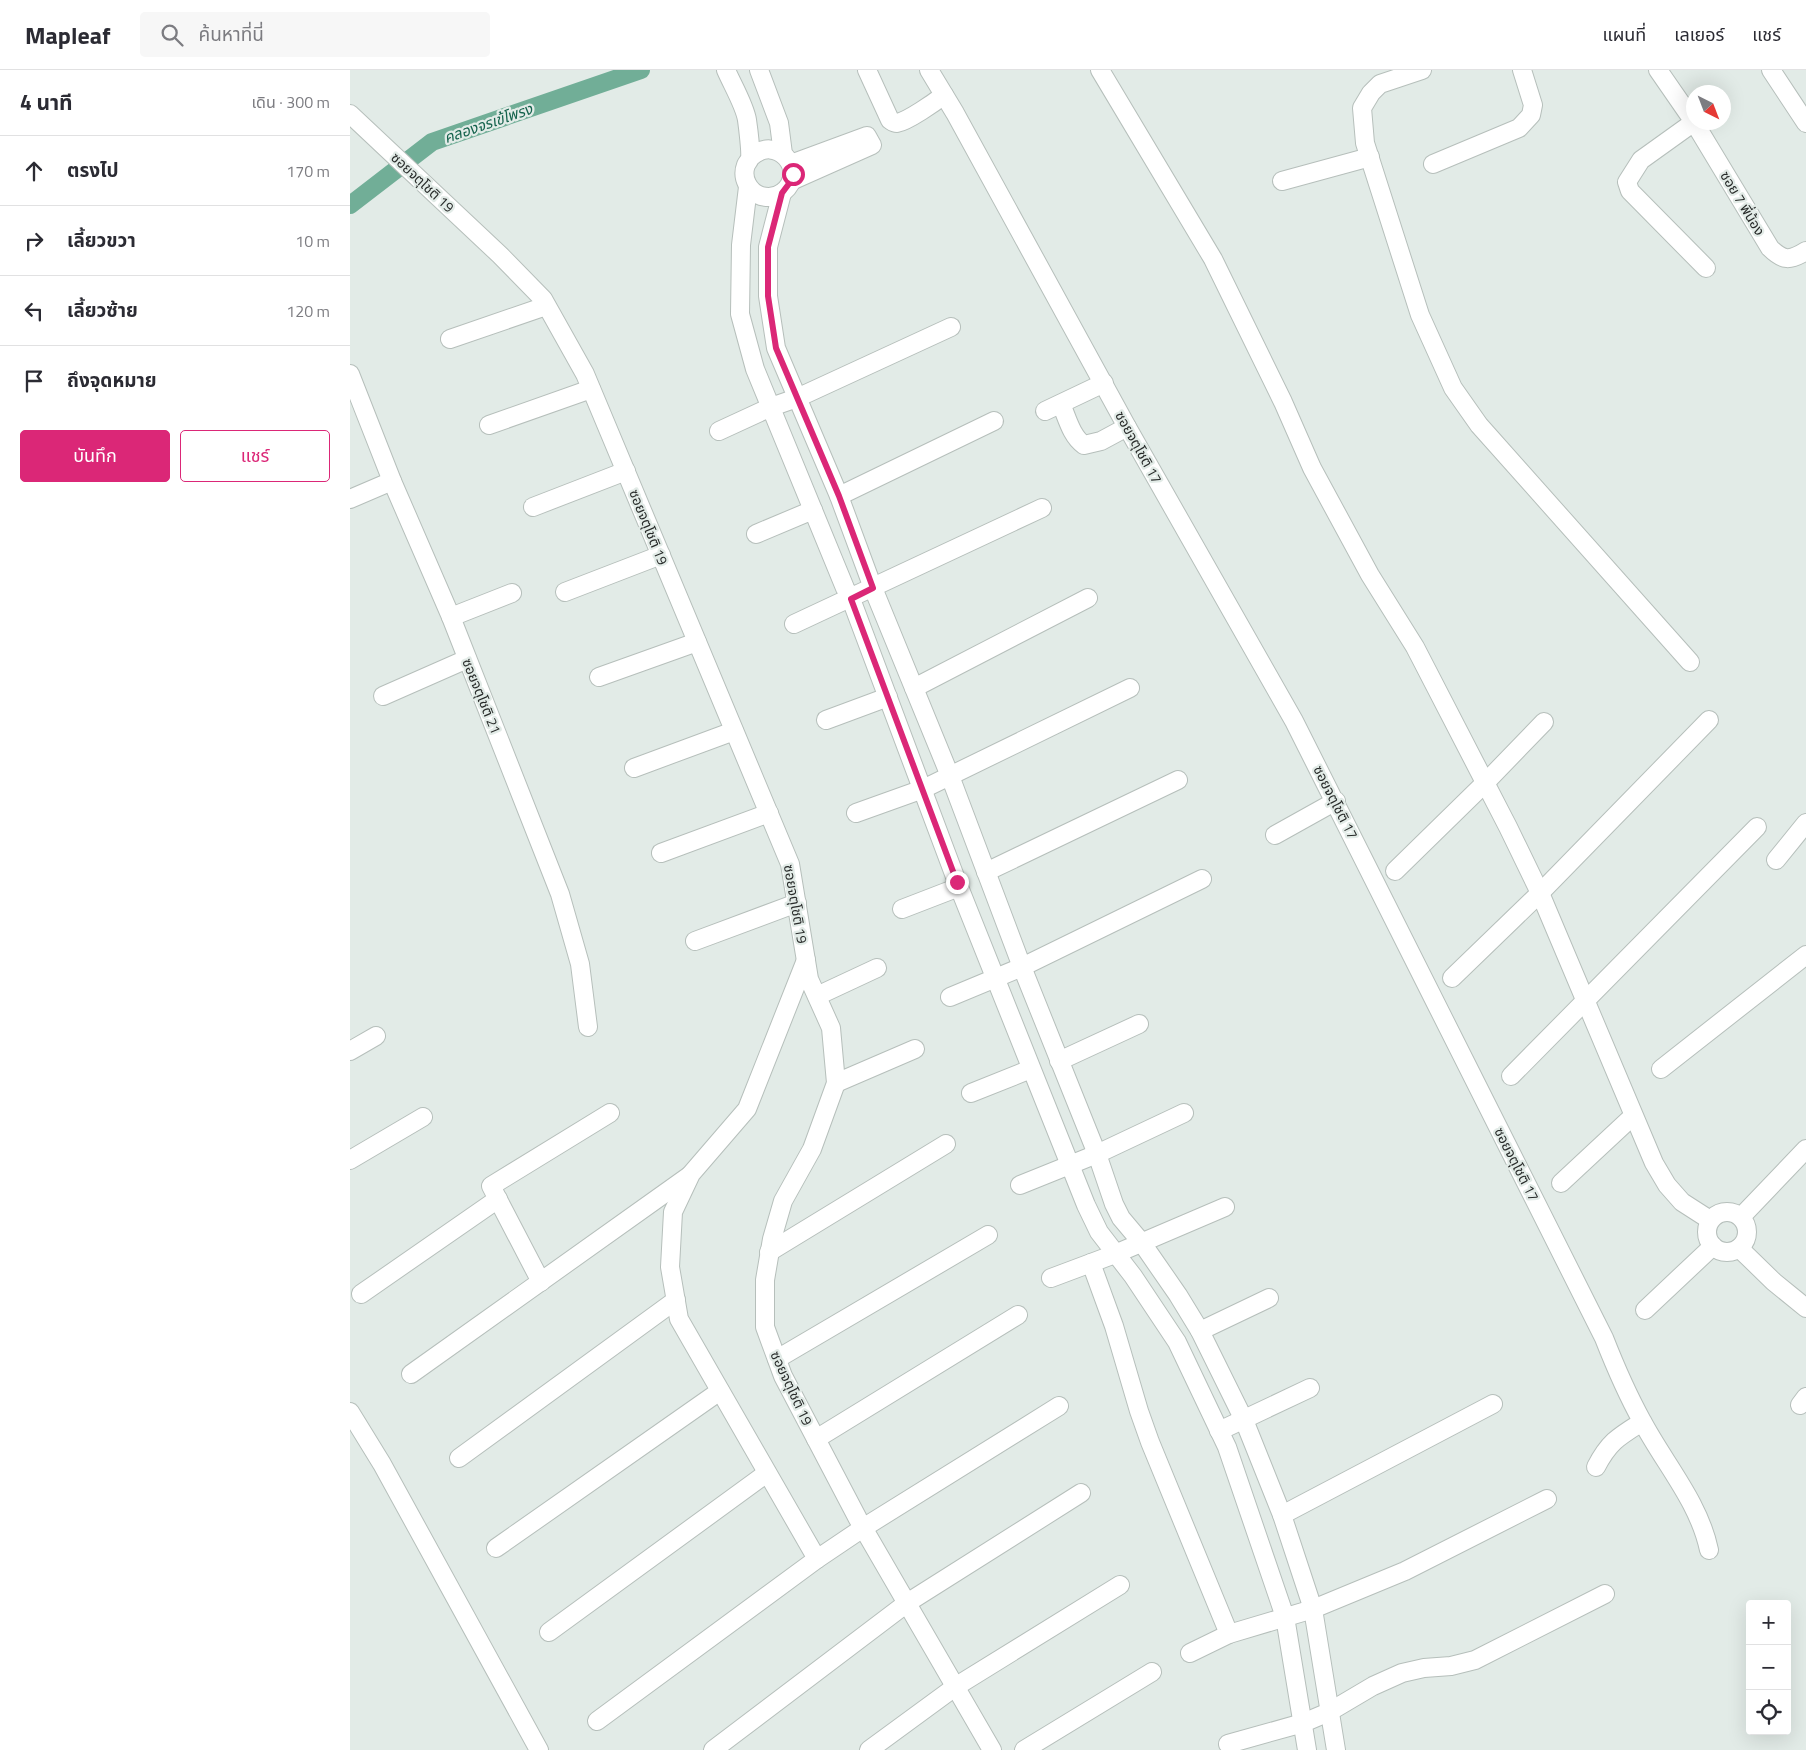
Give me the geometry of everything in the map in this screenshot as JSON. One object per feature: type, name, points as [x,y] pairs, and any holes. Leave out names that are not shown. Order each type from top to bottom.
[{"type":"street","points":[[726,70],[747,118],[750,158]]},
{"type":"street","points":[[759,70],[779,123],[787,173],[768,247],[768,296],[776,348],[839,496],[873,588],[950,776],[1022,967],[1097,1154],[1114,1204],[1121,1218],[1142,1243],[1200,1331],[1244,1420],[1282,1515],[1313,1609],[1336,1750]]},
{"type":"street","points":[[867,70],[892,122],[899,122],[929,106],[944,95]]},
{"type":"street","name":"ซอยจตุโชติ 17","points":[[929,70],[1127,427],[1290,713],[1336,801],[1604,1338],[1642,1422],[1687,1494],[1707,1540],[1709,1550]]},
{"type":"street","points":[[1100,70],[1213,259],[1312,468],[1370,575],[1415,648],[1485,783],[1540,892],[1654,1163],[1667,1185],[1682,1202],[1710,1220]]},
{"type":"street","points":[[1422,70],[1380,84],[1370,93],[1362,108],[1365,143],[1420,315],[1453,388],[1479,425],[1690,662]]},
{"type":"street","points":[[1433,164],[1519,128],[1531,115],[1533,105],[1522,70]]},
{"type":"street","name":"ซอย 7 พี่น้อง","points":[[1658,70],[1686,110]]},
{"type":"street","points":[[1771,70],[1806,123]]},
{"type":"street","name":"ซอยจตุโชติ 19","points":[[350,114],[500,255],[543,299],[585,374],[790,864],[809,979],[832,1028],[836,1083],[812,1149],[783,1202],[772,1239],[765,1280],[765,1327],[783,1376],[863,1528],[992,1750]]},
{"type":"street","points":[[1686,128],[1641,160],[1627,182],[1630,191],[1706,268]]},
{"type":"street","name":"ซอย 7 พี่น้อง","points":[[1699,130],[1770,248],[1780,257],[1791,259],[1806,251]]},
{"type":"street","points":[[787,173],[769,149],[755,153],[750,158],[744,172],[748,187],[741,245],[740,314],[755,369],[851,599],[959,887],[1086,1206],[1094,1223],[1133,1276],[1177,1342],[1227,1447],[1285,1617],[1308,1750]]},
{"type":"street","points":[[1282,181],[1370,158]]},
{"type":"street","points":[[748,187],[760,196],[768,197],[787,173]]},
{"type":"street","points":[[450,339],[546,306]]},
{"type":"street","points":[[719,431],[770,407],[797,398],[951,327]]},
{"type":"street","name":"ซอยจตุโชติ 21","points":[[350,374],[355,399],[451,617],[560,894],[580,964],[588,1027]]},
{"type":"street","points":[[1104,383],[1053,407],[1073,431],[1078,441],[1084,445],[1101,441],[1127,427]]},
{"type":"street","points":[[489,425],[591,389]]},
{"type":"street","points":[[839,496],[994,421]]},
{"type":"street","points":[[533,507],[626,471]]},
{"type":"street","points":[[350,499],[392,481]]},
{"type":"street","points":[[794,624],[851,599],[1042,508]]},
{"type":"street","points":[[756,534],[813,510]]},
{"type":"street","points":[[564,592],[661,555]]},
{"type":"street","points":[[451,617],[512,593]]},
{"type":"street","points":[[914,688],[1088,598]]},
{"type":"street","points":[[599,677],[696,642]]},
{"type":"street","points":[[383,696],[467,659]]},
{"type":"street","points":[[856,813],[923,789],[1130,688]]},
{"type":"street","points":[[826,720],[888,696]]},
{"type":"street","points":[[1452,978],[1540,892],[1709,720]]},
{"type":"street","points":[[1394,871],[1485,783],[1544,722]]},
{"type":"street","points":[[634,768],[734,731]]},
{"type":"street","points":[[986,872],[1178,780]]},
{"type":"street","points":[[1275,835],[1336,801]]},
{"type":"street","points":[[661,853],[769,813]]},
{"type":"street","points":[[1776,860],[1806,823]]},
{"type":"street","points":[[1511,1076],[1757,827]]},
{"type":"street","points":[[950,997],[1022,967],[1202,880]]},
{"type":"street","points":[[902,909],[959,887]]},
{"type":"street","points":[[695,941],[797,903]]},
{"type":"street","points":[[1661,1069],[1806,955]]},
{"type":"street","points":[[412,1374],[691,1174],[746,1109],[806,959]]},
{"type":"street","points":[[817,996],[877,968]]},
{"type":"street","points":[[1059,1061],[1138,1024]]},
{"type":"street","points":[[350,1052],[376,1036]]},
{"type":"street","points":[[836,1083],[915,1049]]},
{"type":"street","points":[[971,1093],[1031,1069]]},
{"type":"street","points":[[541,1282],[491,1186],[610,1113]]},
{"type":"street","points":[[1020,1185],[1097,1154],[1184,1113]]},
{"type":"street","points":[[1562,1184],[1633,1116]]},
{"type":"street","points":[[352,1153],[423,1117]]},
{"type":"street","points":[[770,1252],[946,1144]]},
{"type":"street","points":[[1742,1217],[1806,1149]]},
{"type":"street","points":[[691,1174],[673,1212],[670,1267],[679,1319],[817,1559]]},
{"type":"street","points":[[362,1294],[498,1199]]},
{"type":"street","points":[[1051,1278],[1115,1254],[1226,1207]]},
{"type":"street","points":[[1729,1211],[1742,1217],[1746,1222],[1748,1230],[1744,1243],[1739,1248],[1725,1252],[1712,1246],[1706,1234],[1710,1220],[1722,1212],[1729,1211]]},
{"type":"street","points":[[777,1359],[988,1235]]},
{"type":"street","points":[[1646,1310],[1712,1246]]},
{"type":"street","points":[[1739,1248],[1774,1282],[1806,1308]]},
{"type":"street","points":[[1091,1262],[1114,1326],[1150,1442],[1229,1634]]},
{"type":"street","points":[[1200,1331],[1270,1298]]},
{"type":"street","points":[[459,1458],[676,1300]]},
{"type":"street","points":[[816,1439],[1018,1315]]},
{"type":"street","points":[[1219,1431],[1310,1388]]},
{"type":"street","points":[[496,1548],[720,1391]]},
{"type":"street","points":[[1282,1515],[1493,1404]]},
{"type":"street","points":[[597,1721],[817,1559],[863,1528],[1059,1406]]},
{"type":"street","points":[[350,1412],[382,1464],[539,1750]]},
{"type":"street","points":[[1596,1467],[1605,1450],[1616,1438],[1642,1422]]},
{"type":"street","points":[[549,1632],[767,1473]]},
{"type":"street","points":[[713,1750],[907,1603],[1081,1493]]},
{"type":"street","points":[[1190,1653],[1229,1634],[1313,1609],[1405,1571],[1547,1499]]},
{"type":"street","points":[[869,1750],[955,1687],[1120,1584]]},
{"type":"street","points":[[1228,1744],[1303,1723],[1329,1712],[1373,1686],[1402,1673],[1424,1668],[1451,1666],[1475,1660],[1605,1594]]},
{"type":"street","points":[[1024,1750],[1152,1672]]},
{"type":"waterway","name":"คลองจรเข้โพรง","points":[[350,205],[432,142],[641,70]]},
{"type":"route","points":[[793,174],[787,188],[782,193],[768,247],[768,296],[776,348],[839,496],[873,588],[851,599],[957,882]]}]
